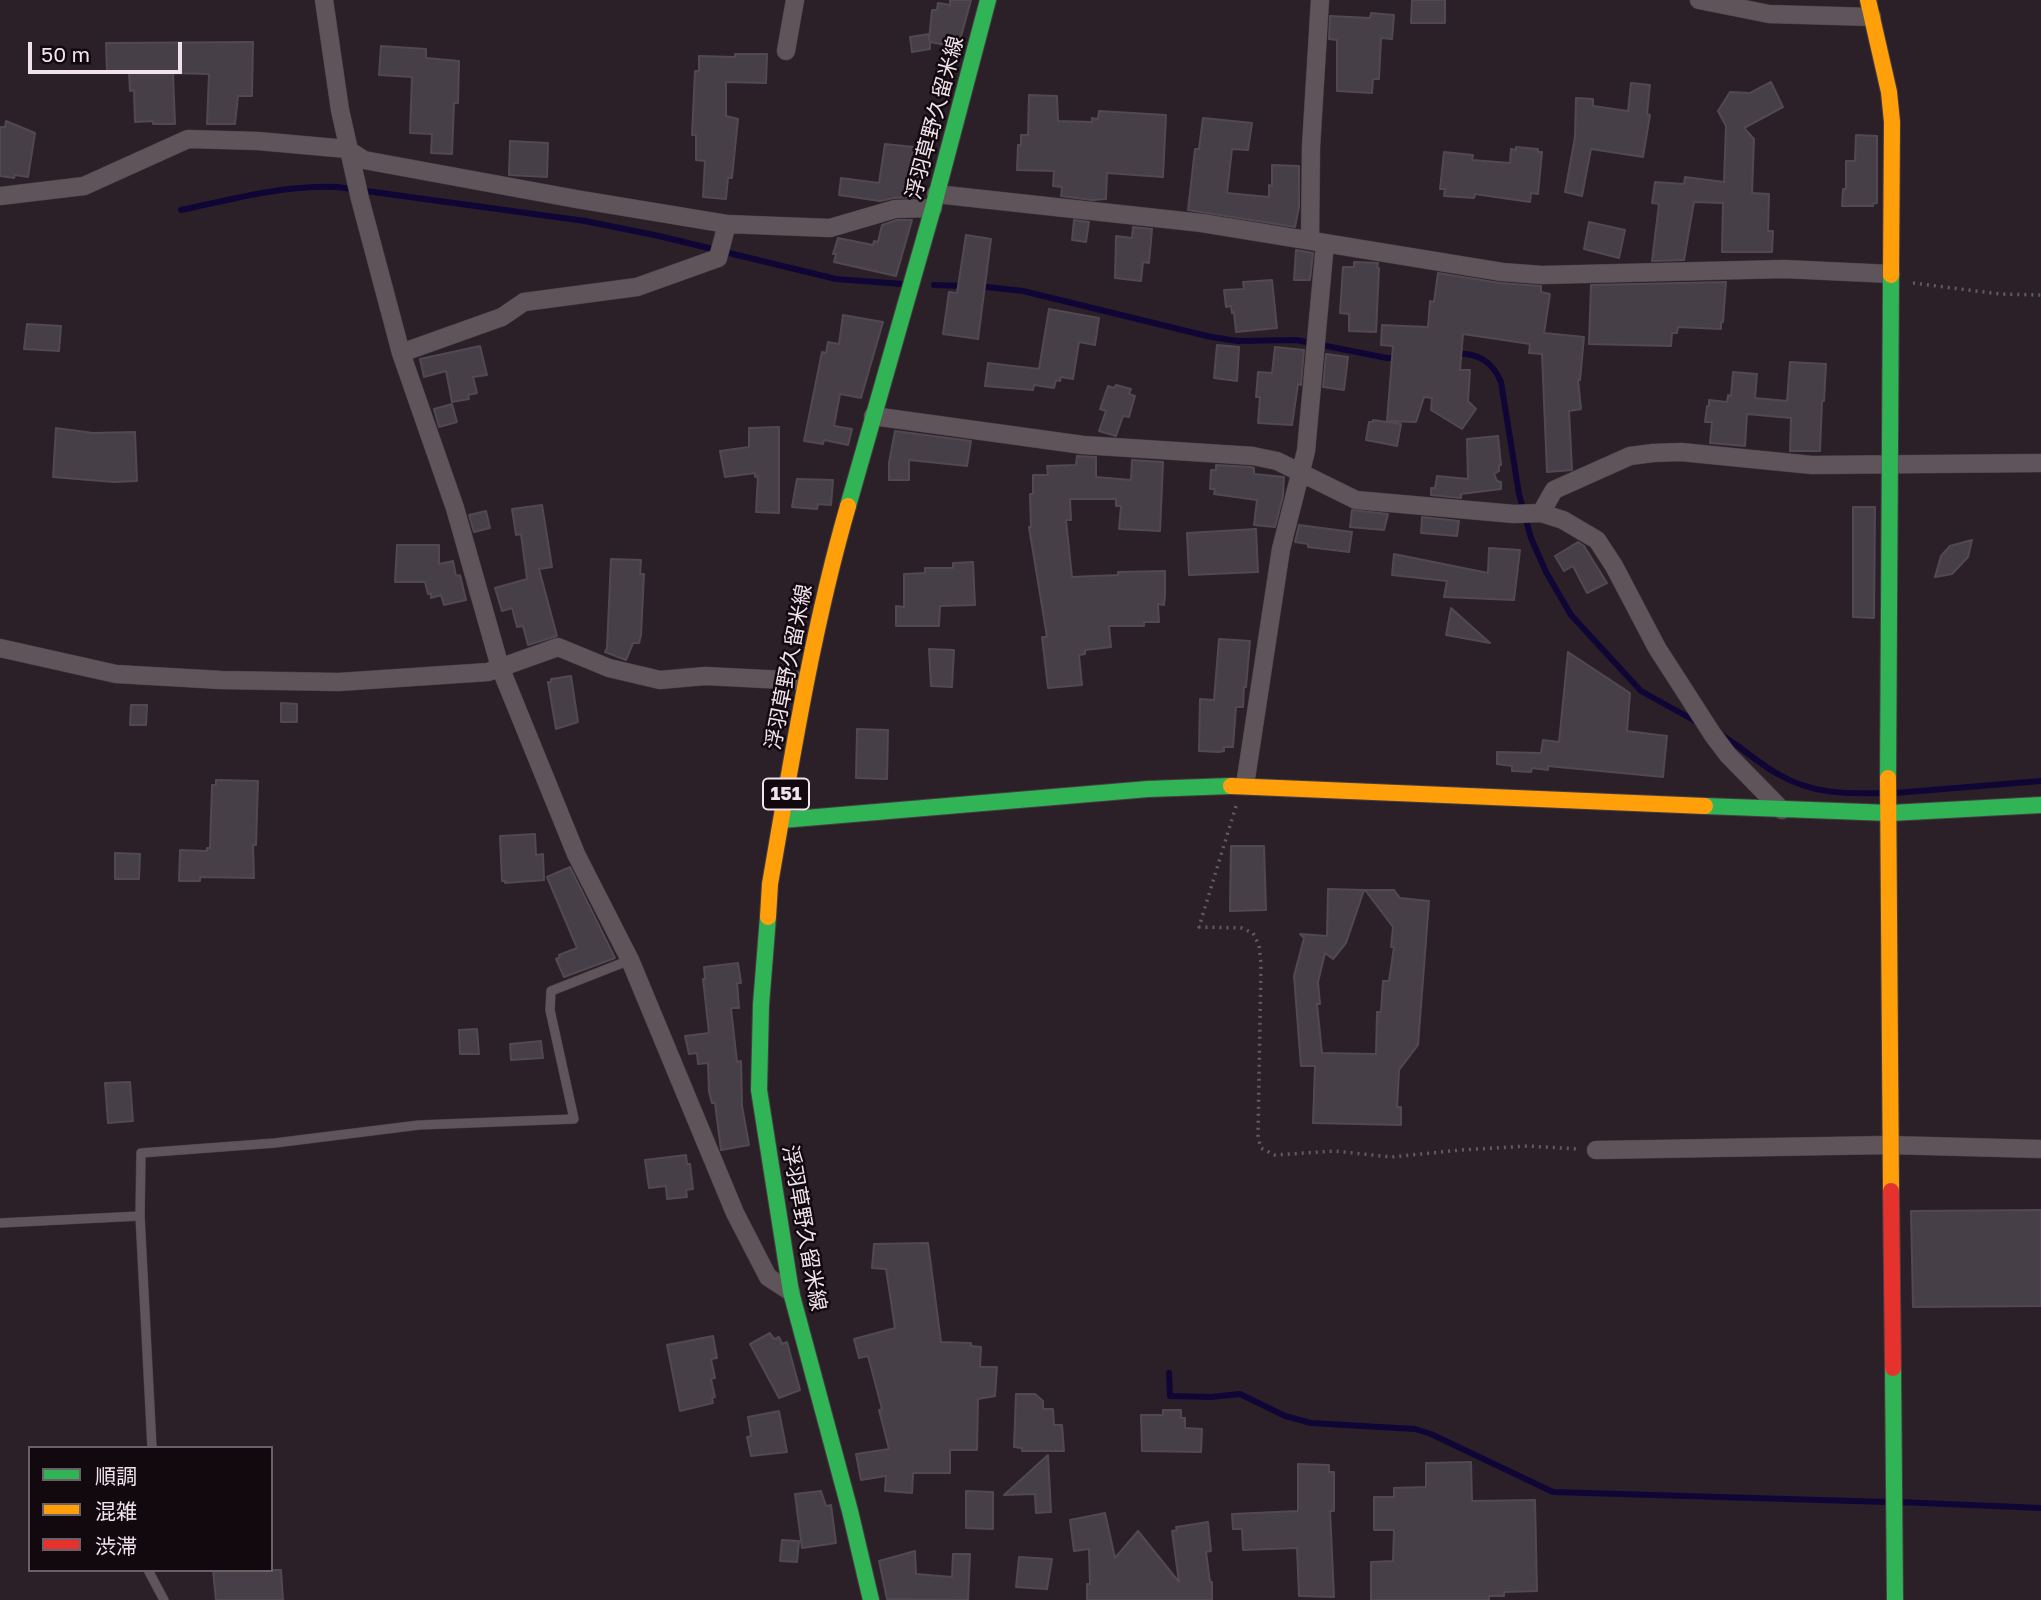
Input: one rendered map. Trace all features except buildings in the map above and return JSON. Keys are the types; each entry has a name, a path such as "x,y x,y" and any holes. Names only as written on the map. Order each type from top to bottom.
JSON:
{"street":[{"path":"324,0 347,149 358,191 401,353 455,508 500,667 576,853 630,960 735,1213 768,1277 790,1292"},
{"path":"786,51 795,0"},
{"name":"浮羽草野久留米線","path":"871,1600 790,1292 759,1090 761,1005 770,884 805,681 826,582 988,0"},
{"path":"1245,785 1282,549 1306,451 1315,343 1318,242 1311,147 1320,0"},
{"path":"1699,0 1769,14 1870,9 1889,92 1892,122 1889,1144 1895,1600"},
{"path":"0,196 84,187 188,139 258,141 347,149 364,160 727,225 830,228 934,201 1202,223 1502,272 1542,275 1784,269 1891,276"},
{"path":"401,353 502,317 524,302 637,287 720,252 727,225"},
{"path":"873,416 1083,445 1252,456 1277,461 1356,500 1529,513 1563,520 1597,540 1614,566 1657,648 1713,735 1728,755 1782,810"},
{"path":"1529,513 1554,490 1630,456 1653,453 1681,453 1812,465 2041,463"},
{"path":"0,648 116,674 221,680 339,682 488,672 558,647 609,668 660,680 705,676 805,681"},
{"path":"782,820 1148,789 1245,785 1890,813 2041,805"},
{"path":"1596,1150 1889,1144 2041,1149"}],"lane":[{"path":"152,1446 140,1216 141,1153 275,1143 419,1125 574,1119 550,1010 551,990 630,960"},
{"path":"0,1223 140,1216"},
{"path":"149,1572 164,1600"}],"path":[{"path":"1891,276 1958,290 2041,295"},
{"path":"1245,785 1237,802 1199,927 1242,928 1253,933 1259,945 1258,1137 1261,1147 1275,1155 1335,1151 1391,1157 1528,1146 1596,1150"}],"waterway":[{"path":"181,210 278,190 337,187 585,221 836,279 902,284"},
{"path":"934,285 963,286"},
{"path":"978,286 1023,291 1211,337 1238,341 1296,340 1387,358 1400,358"},
{"path":"1456,354 1471,355 1484,360 1494,369 1501,382 1519,494 1531,538 1546,572 1571,615 1641,691 1697,722"},
{"path":"1719,734 1770,770 1803,786 1842,793 1884,793"},
{"path":"1895,793 2041,781"},
{"path":"1169,1373 1170,1396 1211,1397 1240,1394 1285,1416 1311,1423 1415,1429 1553,1492 1887,1502"},
{"path":"1898,1502 2041,1508"}],"traffic: fast":[{"path":"848,506 933,208 988,0"},
{"path":"1888,778 1891,275"},
{"path":"782,820 1148,789 1231,786"},
{"path":"1705,806 1890,813 2041,805"},
{"path":"768,917 761,1005 759,1090 791,1292 871,1600"},
{"path":"1893,1368 1895,1600"}],"traffic: slow":[{"path":"1868,0 1889,92 1892,122 1891,275"},
{"path":"768,917 770,884 804,694 848,506"},
{"path":"1888,778 1891,1191"},
{"path":"1231,786 1705,806"}],"traffic: jam":[{"path":"1891,1191 1893,1368"}]}
